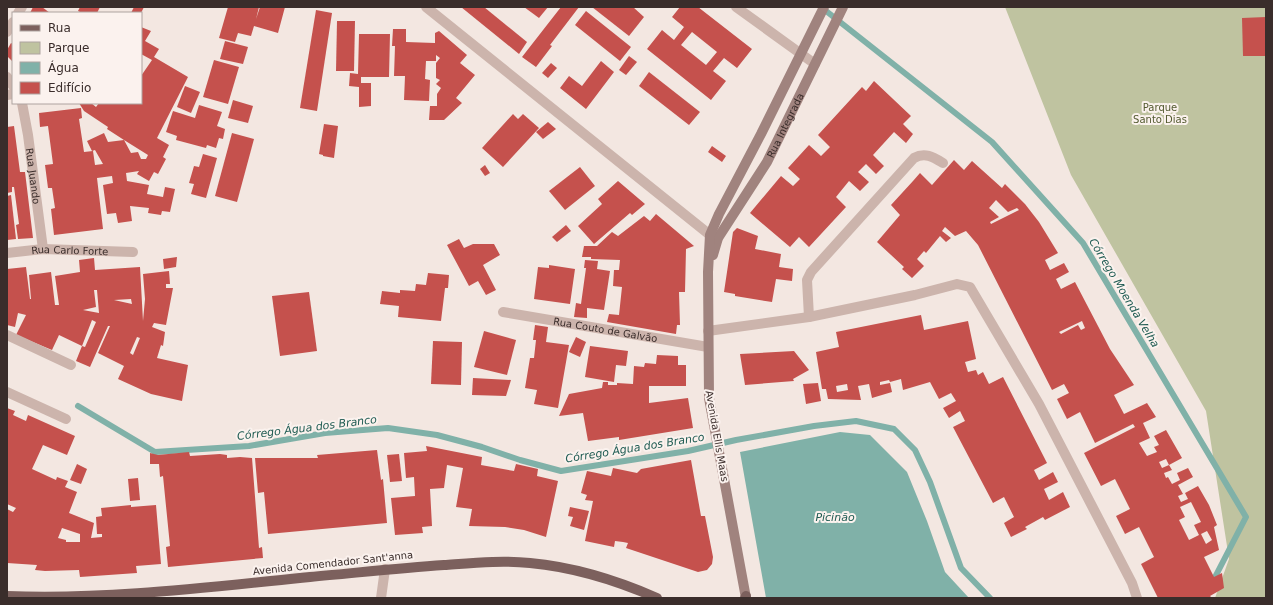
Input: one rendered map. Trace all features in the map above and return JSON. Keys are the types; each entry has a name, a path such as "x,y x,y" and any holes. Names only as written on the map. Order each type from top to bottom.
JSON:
{"main road":[{"name":"Rua Integrada","path":"714,237 719,214 761,134 824,7"},
{"name":"Rua Integrada","path":"714,237 767,162 843,7"},
{"name":"Avenida Ellis Maas","path":"714,237 708,272 709,398 746,597"},
{"name":"Avenida Comendador Sant'anna","path":"7,596 82,596 196,588 385,570 478,563 529,563 594,574 634,588 656,598"}],"street":[{"path":"426,7 714,237"},
{"path":"736,7 815,64"},
{"name":"Rua Juando","path":"22,104 28,135 43,249"},
{"path":"809,317 808,275 914,158 918,156 931,156 943,163"},
{"name":"Rua Carlo Forte","path":"7,253 43,249 133,252"},
{"path":"708,331 809,317 915,295 957,284 970,286 1039,404 1132,583 1137,598"},
{"name":"Rua Couto de Galvão","path":"503,312 708,347"},
{"path":"7,334 71,365"},
{"path":"7,392 66,419"},
{"path":"381,598 385,570"}],"green space":[{"name":"Parque Santo Dias","path":"1005,7 1266,7 1266,598 1215,598 1229,559 1206,411 1071,175"}],"water":[{"name":"Picinão","path":"840,432 870,435 907,472 927,521 945,572 969,598 766,598 740,452"}],"building":[{"path":"33,7 42,7 49,12 30,12"},
{"path":"80,7 100,7 98,12 78,11"},
{"path":"134,7 144,7 142,12 132,12"},
{"path":"228,7 259,7 256,19 260,7 285,7 278,33 254,26 251,36 238,33 235,42 219,38"},
{"path":"461,7 484,7 527,42 519,54"},
{"path":"524,7 548,7 539,18"},
{"path":"561,7 579,7 550,45 552,46 536,67 522,57"},
{"path":"592,7 633,7 644,17 629,36"},
{"path":"680,7 698,7 752,49 737,68 724,58 713,71 726,81 711,100 647,49 662,30 674,40 684,27 672,17","holes":["692,32 717,52 706,65 681,45"]},
{"path":"316,10 332,13 317,111 300,108"},
{"path":"586,11 631,47 620,61 575,25"},
{"path":"1266,17 1266,56 1243,56 1242,18"},
{"path":"337,21 355,21 354,71 336,71"},
{"path":"142,27 151,31 145,41 159,49 154,57 188,77 157,138 169,145 163,157 166,159 158,174 154,172 149,181 137,174 139,171 126,173 127,181 149,185 147,194 163,197 165,187 175,189 170,212 162,211 161,215 148,213 149,208 130,206 132,221 118,223 116,213 107,214 103,185 113,183 112,176 97,178 103,229 54,235 51,209 55,208 52,188 48,188 45,165 53,164 48,126 40,127 39,113 81,108 82,118 79,119 84,152 93,151 95,165 103,164 95,150 92,151 87,141 104,133 108,142 124,140 84,111 80,104 92,104 96,107 98,104 142,104 142,75 152,60 142,55","holes":["124,140 148,155 146,159 141,159 138,152 131,153"]},
{"path":"393,29 406,29 406,42 435,43 435,33 439,31 467,55 460,63 475,75 456,98 462,103 444,120 429,120 430,106 437,106 437,94 441,88 436,84 440,80 436,78 436,63 440,58 436,55 436,61 426,61 425,79 430,80 429,101 404,100 405,76 394,76 395,46 392,46"},
{"path":"359,34 390,34 389,77 361,77 361,83 371,83 371,106 359,107 359,87 349,86 350,73 358,74"},
{"path":"225,41 248,47 243,64 220,59"},
{"path":"12,44 12,61 7,56 7,50"},
{"path":"629,56 637,62 626,75 619,70"},
{"path":"214,60 239,67 228,104 203,97"},
{"path":"601,61 614,72 586,109 560,88 569,76 582,86"},
{"path":"551,63 557,68 548,78 542,73"},
{"path":"649,72 700,112 689,125 639,86"},
{"path":"874,81 911,116 903,124 913,134 906,143 894,132 873,155 884,166 876,174 866,164 858,172 869,182 860,191 849,181 836,197 846,207 809,247 799,237 790,247 750,213 781,176 793,186 800,179 788,168 809,145 821,156 830,147 818,135 862,87 866,91"},
{"path":"185,86 200,92 191,113 177,107"},
{"path":"233,100 253,106 248,123 228,118"},
{"path":"199,105 222,112 217,126 225,129 223,139 219,138 216,148 207,145 206,148 176,140 177,136 166,132 173,111 195,118"},
{"path":"513,114 518,119 523,114 539,128 503,167 482,148"},
{"path":"548,122 556,129 543,139 536,132"},
{"path":"324,124 338,126 334,158 319,154"},
{"path":"14,126 20,172 25,172 33,238 18,239 16,225 19,224 14,187 12,187 12,192 7,193 7,127"},
{"path":"232,133 254,139 237,202 215,196"},
{"path":"712,146 726,156 722,162 708,152"},
{"path":"203,154 217,158 206,198 191,194 194,184 189,183 194,166 199,167"},
{"path":"954,160 964,170 972,161 1002,188 1005,184 1025,204 1039,222 1058,253 1045,260 1050,270 1064,263 1069,272 1056,279 1061,289 1075,282 1110,349 1134,385 1114,395 1124,414 1147,403 1156,417 1143,423 1150,438 1139,443 1147,456 1157,452 1154,447 1159,445 1154,436 1166,430 1182,458 1169,465 1172,470 1164,473 1166,478 1168,477 1172,484 1180,480 1177,473 1188,468 1193,477 1178,485 1183,494 1178,496 1181,502 1188,499 1185,493 1198,486 1209,505 1217,525 1214,527 1219,550 1204,557 1214,577 1222,573 1224,588 1210,596 1212,598 1158,598 1141,564 1154,557 1139,527 1125,534 1116,516 1130,509 1115,479 1101,486 1084,453 1135,427 1133,424 1095,443 1080,412 1067,419 1057,399 1069,393 1064,384 1052,390 978,245 966,231 955,236 945,227 942,231 951,238 946,242 940,236 926,253 924,251 917,259 924,266 912,278 902,269 904,267 877,242 900,215 891,205 920,173 932,185","holes":["996,200 1008,212 1017,208 1019,210 991,224 990,222 999,217 989,208","1082,321 1085,328 1081,330 1078,325 1061,334 1059,332","1166,459 1169,465 1162,468 1159,462","1191,502 1201,522 1194,525 1199,535 1189,540 1179,520 1185,517 1180,507","1207,531 1212,540 1206,544 1201,534"]},
{"path":"485,165 490,173 485,176 480,169"},
{"path":"580,167 595,186 565,210 549,191"},
{"path":"618,181 645,204 632,215 630,213 594,244 578,226 602,204 598,199"},
{"path":"11,195 16,239 7,240 7,196"},
{"path":"656,214 694,246 686,249 685,292 679,292 680,325 677,325 676,334 607,322 609,314 619,315 622,287 613,286 614,270 619,270 620,260 591,259 591,257 582,257 584,246 597,246 612,232 618,236 644,216 650,221"},
{"path":"566,225 571,231 557,242 552,237"},
{"path":"737,228 758,236 755,249 781,254 779,267 793,269 792,281 776,279 772,302 735,296 735,294 724,292 733,232"},
{"path":"459,239 464,248 473,244 494,244 500,255 483,265 496,290 486,295 478,281 469,286 447,245"},
{"path":"177,257 176,267 164,269 163,259"},
{"path":"94,258 95,270 140,267 143,321 145,299 143,274 169,271 170,284 166,284 166,288 173,288 166,325 154,323 152,327 165,332 163,346 161,345 157,358 188,365 182,401 151,394 118,379 124,366 98,353 110,326 108,326 90,367 76,361 82,346 59,335 52,350 16,335 26,315 18,313 15,327 7,325 7,269 26,267 30,299 29,275 51,272 55,305 59,305 55,276 80,272 79,260","holes":["94,290 97,290 99,313 83,310 96,307","131,299 132,304 114,300","92,320 96,322 85,347 82,346","137,337 140,338 133,355 130,353"]},
{"path":"585,260 598,261 597,269 610,271 604,310 587,308 587,318 574,317 576,303 581,304 586,268 584,268"},
{"path":"549,265 575,269 570,304 534,299 538,267 549,268"},
{"path":"428,273 449,275 448,288 445,288 441,321 398,317 399,306 380,304 382,291 400,293 400,290 415,291 416,284 426,285"},
{"path":"309,292 317,351 280,356 272,296"},
{"path":"921,315 924,330 968,321 976,359 965,362 968,372 976,370 978,375 983,372 989,384 1003,377 1047,463 1034,470 1039,480 1053,472 1058,482 1044,489 1049,500 1063,492 1070,507 1045,520 1043,517 1025,527 1027,529 1011,537 1004,523 1014,517 1004,497 993,503 953,427 965,421 960,411 949,418 943,408 956,401 951,393 939,399 930,382 903,390 901,379 890,382 889,380 880,382 880,385 890,383 892,392 872,398 869,384 858,386 861,400 828,399 826,389 822,389 816,352 839,347 836,332","holes":["847,384 848,390 837,392 836,386"]},
{"path":"535,325 548,327 546,342 569,345 558,408 534,404 537,390 525,388 530,358 534,358 536,340 533,340"},
{"path":"484,331 516,340 507,375 474,367"},
{"path":"576,337 586,342 580,357 569,352"},
{"path":"433,341 462,342 461,385 431,384"},
{"path":"590,346 628,351 626,366 616,365 614,382 585,377"},
{"path":"794,351 809,370 793,379 794,381 745,385 740,354"},
{"path":"657,355 678,356 678,365 686,365 686,386 649,386 649,403 688,398 693,428 619,440 619,437 588,441 583,413 559,416 569,394 602,388 603,382 608,382 608,385 617,385 617,383 633,384 634,366 644,367 645,363 656,364"},
{"path":"473,378 511,380 506,396 472,395"},
{"path":"818,383 821,401 806,404 803,384"},
{"path":"7,408 15,411 13,415 26,421 28,415 75,436 67,455 43,445 32,469 56,480 57,477 68,481 65,487 77,492 69,513 94,523 91,538 102,537 102,534 97,534 96,517 102,516 101,508 131,505 131,507 156,505 161,564 136,566 137,573 80,577 79,570 45,571 35,570 37,565 7,563 7,509 13,512 16,508 7,504","holes":["62,528 80,534 80,542 66,542 66,540 58,538"]},
{"path":"426,446 482,457 481,465 514,471 516,464 538,469 537,476 558,481 546,537 524,530 505,527 469,526 472,509 456,507 463,468 447,465 444,488 430,489 432,526 422,527 423,533 395,535 391,498 415,496 414,477 406,478 404,453 427,451"},
{"path":"377,450 381,480 383,479 387,523 268,534 264,492 258,493 255,458 318,458 317,455"},
{"path":"189,452 190,456 220,454 227,455 227,458 252,458 259,548 262,547 263,558 168,567 166,547 170,546 163,476 160,477 159,464 150,464 150,453 158,455"},
{"path":"399,454 402,481 390,482 387,455"},
{"path":"691,460 701,516 705,516 713,557 712,564 707,570 698,572 626,548 628,543 615,541 614,547 585,541 593,501 585,500 587,495 581,493 587,471 611,476 613,468 637,473 641,469"},
{"path":"77,464 87,469 81,484 70,480"},
{"path":"138,478 140,500 130,501 128,479"},
{"path":"570,507 589,511 584,530 570,526 573,517 568,516"}],"waterway":[{"name":"Córrego Moenda Velha","path":"821,7 992,142 1083,243 1246,517 1212,583"},
{"name":"Córrego Água dos Branco","path":"78,406 155,452 249,446 325,433 388,428 437,435 561,471 688,451 736,440 814,426 856,421 894,429 915,450 930,482 961,568 990,598"}]}
